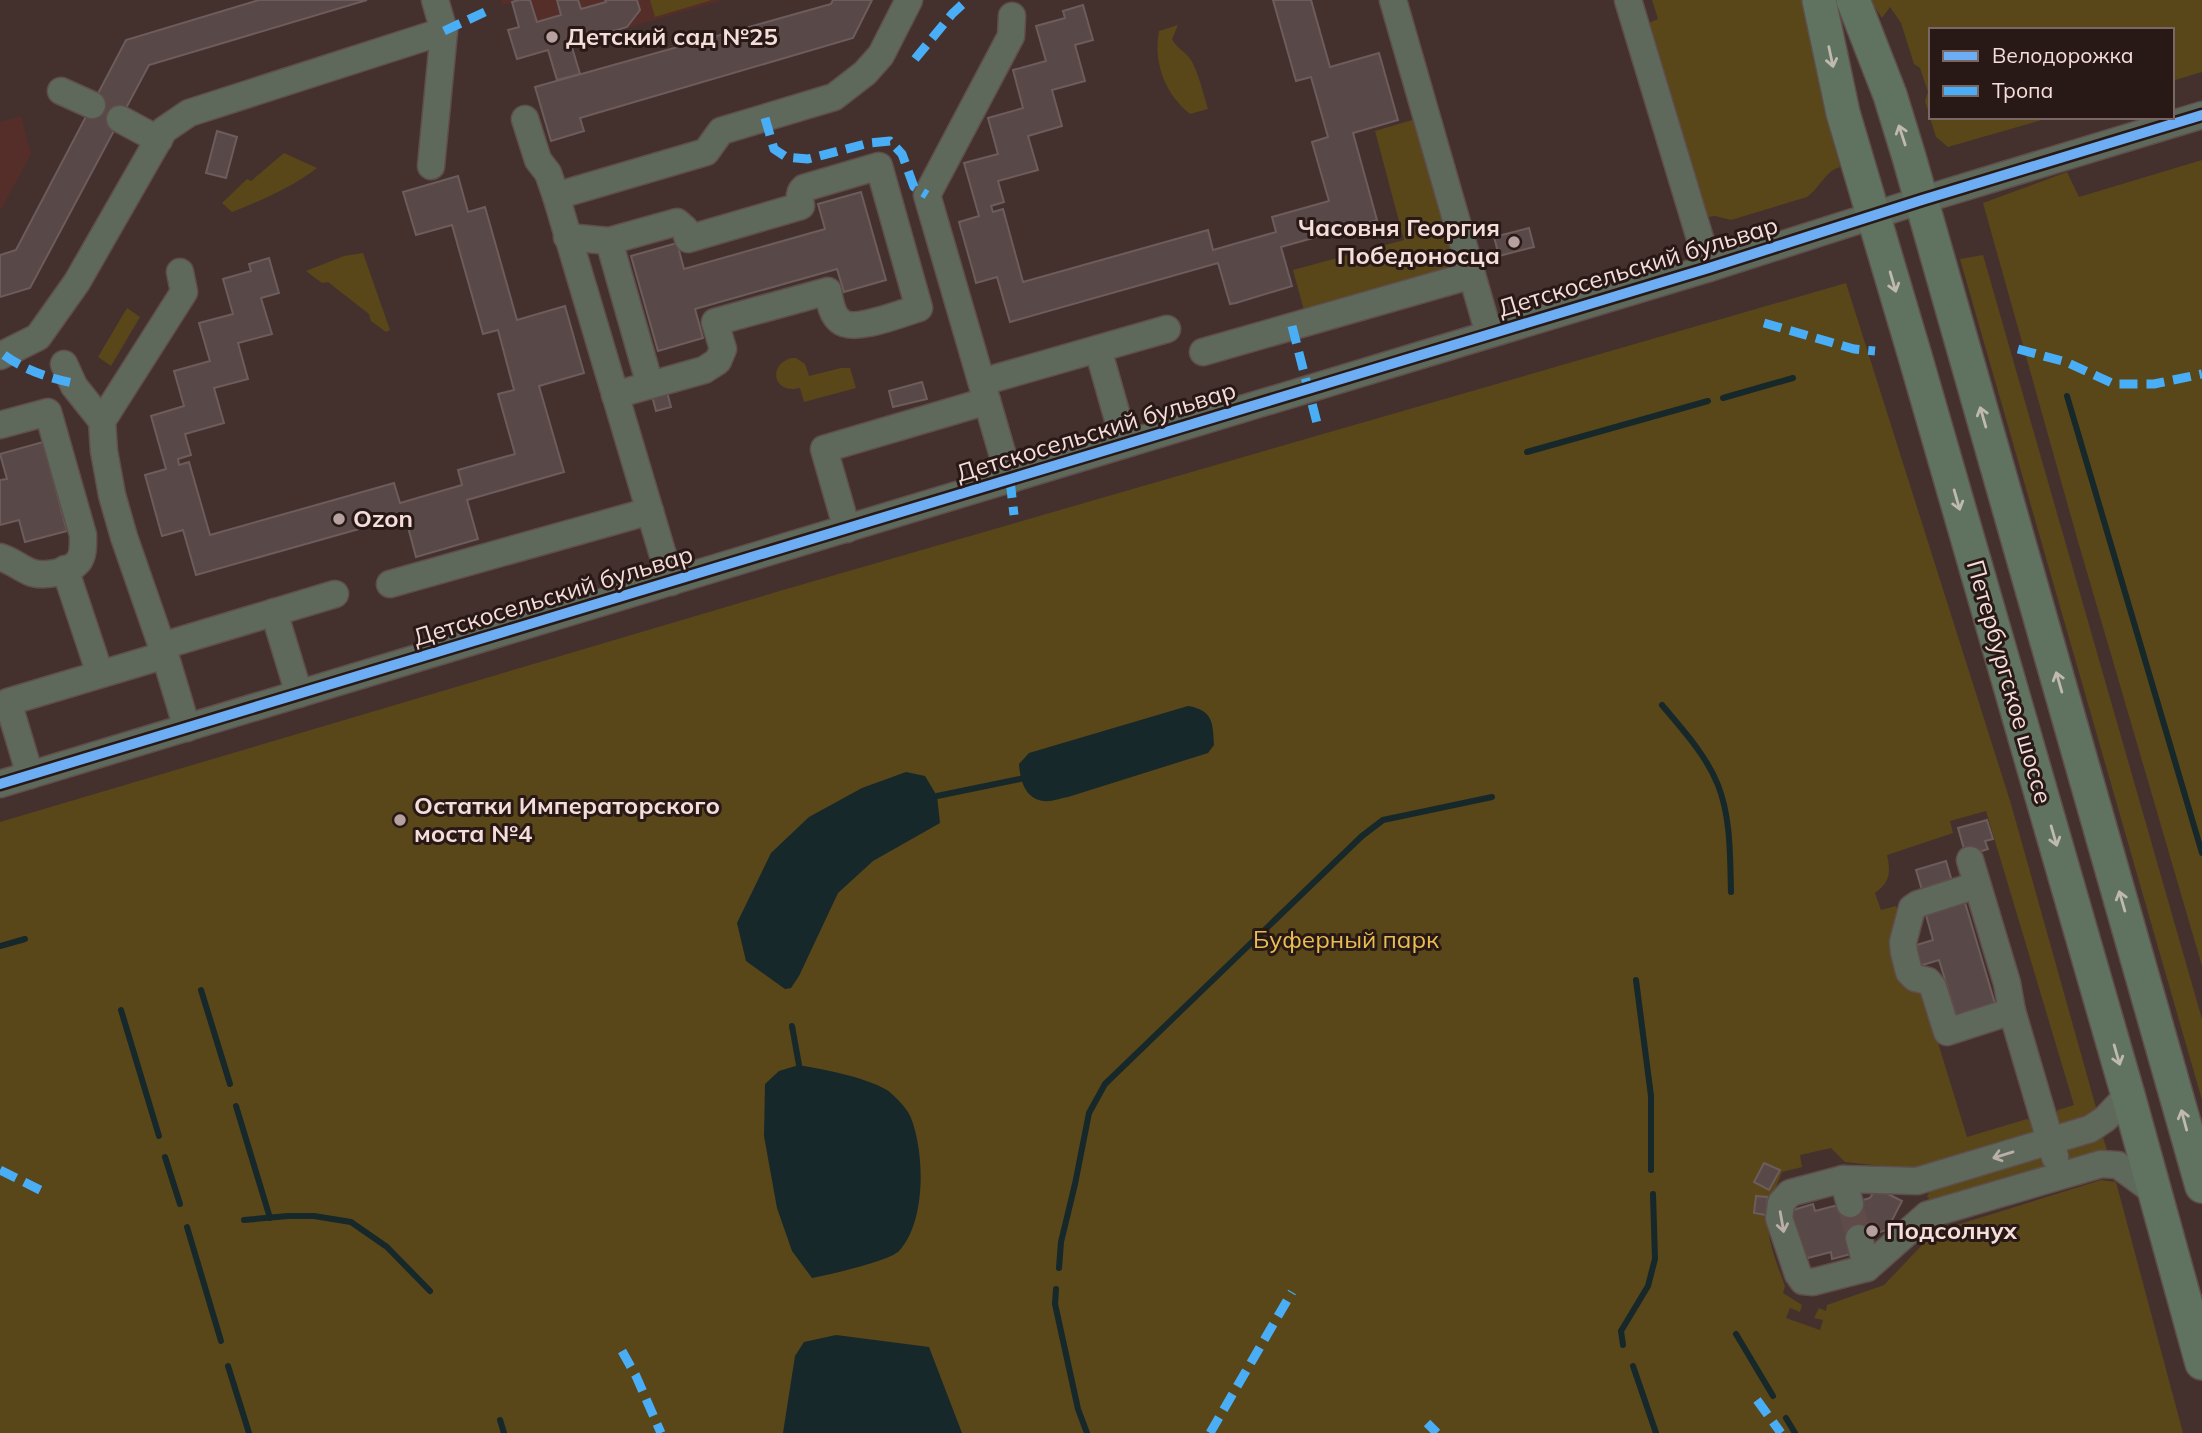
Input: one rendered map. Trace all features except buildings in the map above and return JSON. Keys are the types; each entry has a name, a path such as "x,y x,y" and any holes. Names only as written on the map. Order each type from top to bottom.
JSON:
{"main road":[{"name":"Петербургское шоссе","path":"1819,0 1843,113 2128,1095 2202,1363"},
{"name":"Петербургское шоссе","path":"1853,0 1890,95 1922,200 2202,1186"}],"street":[{"path":"431,166 444,31 435,0"},
{"path":"556,196 705,152 721,131 834,97 865,73 881,55 909,0"},
{"path":"1393,0 1489,334"},
{"path":"1628,0 1709,268"},
{"path":"1010,480 927,195 1011,36 1012,16"},
{"path":"0,356 38,337 64,302 164,130 189,113 444,31"},
{"path":"61,91 92,106"},
{"name":"Детскосельский бульвар","path":"0,784 1709,268 2202,115"},
{"path":"120,119 159,139"},
{"path":"525,119 538,160 548,173 556,196 671,582"},
{"path":"567,237 609,241 677,222 685,229 688,239 802,206 799,197 804,188 879,166 919,308 858,326 842,323 834,314 828,291 715,322 723,349 718,361 704,370 615,395"},
{"path":"609,241 650,385"},
{"path":"180,272 184,292 103,421 104,451 112,495 187,728"},
{"path":"1203,352 1472,275"},
{"path":"847,529 824,449 1098,349 1167,328"},
{"path":"1098,349 1125,444"},
{"path":"64,364 75,386 103,421"},
{"path":"0,425 48,412 83,535 79,561 65,569 42,575 0,557"},
{"path":"390,584 650,511"},
{"path":"65,569 100,674"},
{"path":"30,775 8,702 100,674 274,612 335,594"},
{"path":"274,612 299,694"},
{"path":"1970,860 2007,983 2011,1011 2061,1175"},
{"path":"1977,885 1912,908 1903,942 1903,953 1909,972 1915,978 1928,981 1933,987 1947,1032 2011,1011"},
{"path":"2128,1095 2105,1119 2091,1129 1917,1181 1846,1192 1790,1194 1781,1203 1779,1218 1798,1274 1803,1281 1813,1282 1867,1268 1927,1215 2101,1164 2118,1165 2156,1194"},
{"path":"1859,1238 1867,1268"}],"shaded area":[{"name":"Детский сад №25","path":"501,0 724,0 571,44 580,74 557,80 548,50 517,59 508,30 519,27 512,3 502,5"},
{"path":"21,116 31,154 0,211 0,122"},
{"path":"1188,706 1202,711 1210,719 1214,745 1208,753 1053,800 1044,801 1032,797 1025,788 1019,764 1029,753"},
{"path":"906,772 925,776 937,796 940,823 873,861 838,893 799,976 791,988 785,989 746,961 737,923 771,853 809,817 862,788"},
{"path":"799,1065 855,1077 890,1092 911,1118 919,1150 918,1206 908,1238 899,1251 871,1263 812,1278 792,1251 777,1208 764,1136 765,1084 779,1071"},
{"path":"836,1335 929,1347 962,1433 783,1433 795,1356 804,1342"}],"green space":[{"path":"650,0 712,0 655,17"},
{"path":"1652,0 1803,0 1823,104 1840,167 1830,172 1807,197 1731,220 1708,217 1649,23 1658,19"},
{"path":"1870,0 2202,0 2202,72 2174,80 2174,28 1929,28 1929,114 1925,101 1928,92 1920,68 1914,64 1901,23 1890,7 1882,18"},
{"path":"1178,25 1172,39 1194,65 1208,109 1190,114 1168,87 1158,54 1159,31"},
{"path":"1419,118 1465,270 1305,314 1293,270 1404,240 1375,131"},
{"path":"1930,119 2045,119 1948,147 1936,137"},
{"path":"284,153 317,168 287,188 232,212 222,203 247,179 251,181"},
{"path":"2202,160 2202,966 1983,203 2067,172 2079,197"},
{"path":"363,253 390,330 386,332 371,321 369,314 328,282 322,283 306,271 344,256"},
{"path":"1983,255 2202,1019 2202,1100 1960,259"},
{"name":"Буферный парк","path":"1846,283 2011,804 2097,1111 2096,1114 2063,1126 2057,1124 2055,1116 2058,1110 2074,1105 1986,811 1950,821 1953,833 1887,855 1888,877 1875,893 1881,910 1896,906 1900,920 1889,941 1904,987 1923,994 1967,1137 2027,1119 2032,1121 2036,1132 1914,1174 1882,1166 1845,1162 1831,1148 1800,1155 1802,1167 1782,1172 1769,1218 1770,1242 1785,1286 1783,1293 1802,1305 1800,1312 1790,1308 1786,1318 1820,1330 1823,1320 1814,1318 1819,1308 1826,1311 1827,1305 1884,1285 1925,1242 1944,1229 2101,1180 2116,1182 2183,1433 0,1433 0,822 783,590"},
{"path":"127,308 140,317 111,366 98,357"},
{"path":"791,358 805,364 809,376 850,368 856,388 804,402 800,388 785,387 777,379 778,367"},
{"path":"2102,1134 2108,1153 2069,1162 2064,1160 2062,1151"},
{"path":"2039,1157 2045,1162 2043,1169 1932,1203 1927,1196 1932,1189"}],"waterway":[{"path":"1723,398 1793,378"},
{"path":"2067,396 2202,853"},
{"path":"1527,452 1708,401"},
{"path":"1662,705 1701,753 1718,785 1728,824 1731,892"},
{"path":"937,796 1020,779"},
{"path":"1059,1268 1061,1242 1089,1113 1105,1084 1362,836 1383,820 1492,797"},
{"path":"0,946 25,939"},
{"path":"1636,980 1651,1096 1651,1170"},
{"path":"201,990 230,1084"},
{"path":"121,1010 159,1136"},
{"path":"792,1026 799,1065"},
{"path":"236,1106 270,1218"},
{"path":"165,1157 180,1204"},
{"path":"1623,1345 1621,1331 1648,1286 1655,1259 1653,1194"},
{"path":"244,1220 314,1216 351,1222 387,1247 430,1291"},
{"path":"187,1227 221,1341"},
{"path":"1056,1289 1055,1304 1078,1409 1087,1433"},
{"path":"1736,1334 1773,1396"},
{"path":"228,1366 249,1433"},
{"path":"1633,1366 1656,1433"},
{"path":"1786,1418 1795,1433"},
{"path":"500,1420 504,1433"}],"tunnel":[{"path":"1850,1204 1859,1238"}],"marked path":[{"path":"915,59 967,0"},
{"path":"444,31 487,11"},
{"path":"765,118 774,149 786,157 808,159 869,143 890,141 902,154 914,187 927,195"},
{"path":"1764,323 1854,349 1875,351"},
{"path":"1292,326 1317,423"},
{"path":"2018,349 2066,362 2114,384 2154,384 2202,374"},
{"path":"4,355 37,373 73,383"},
{"path":"1010,480 1014,515"},
{"path":"0,1170 42,1191"},
{"path":"1210,1433 1292,1292"},
{"path":"622,1351 661,1433"},
{"path":"1757,1400 1781,1433"},
{"path":"1427,1423 1437,1433"}],"cycle path":[{"path":"0,784 1709,268 2202,115"}],"place":[{"name":"Детский сад №25","path":"552,37"},
{"name":"Часовня Георгия Победоносца","path":"1514,242"},
{"name":"Ozon","path":"339,519"},
{"name":"Остатки Императорского моста №4","path":"400,820"},
{"name":"Подсолнух","path":"1872,1231"}]}
